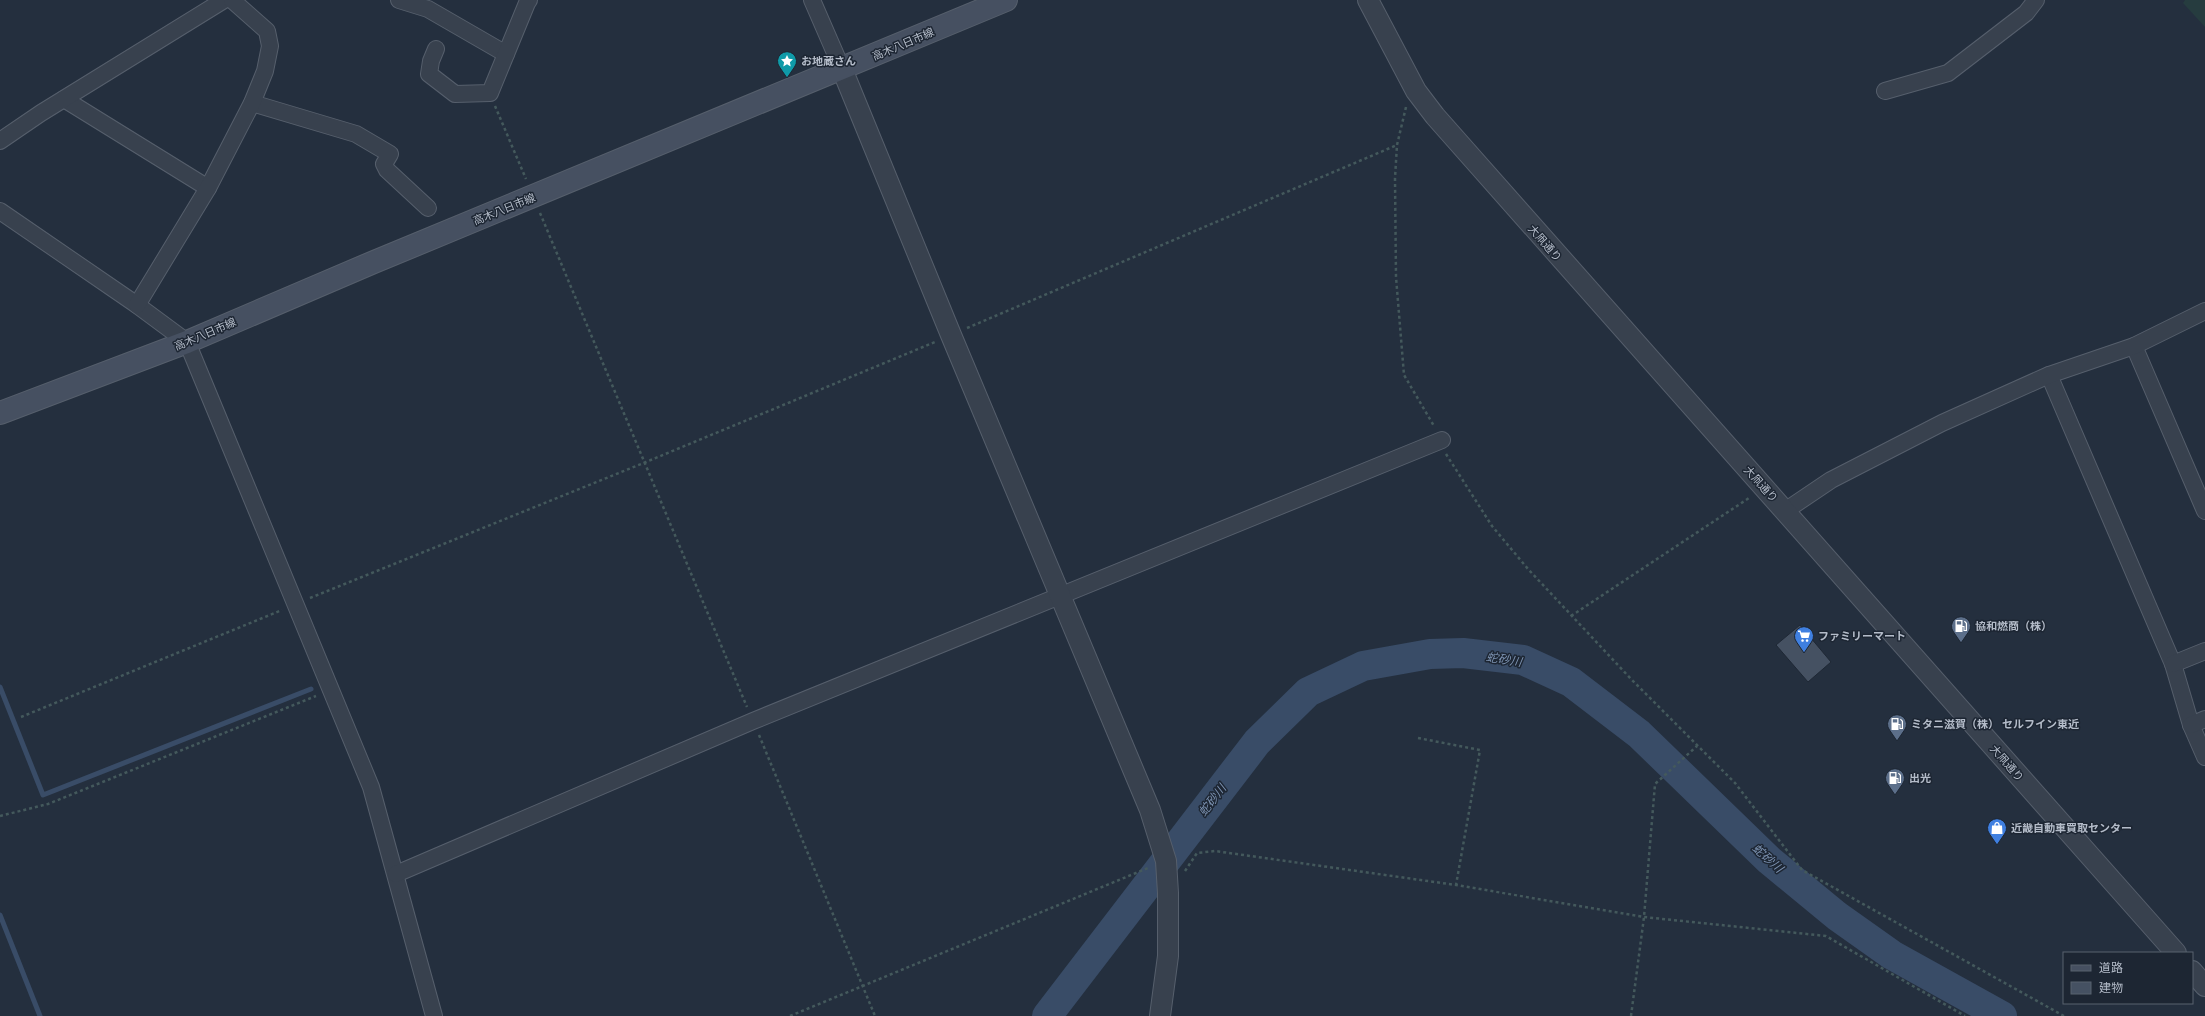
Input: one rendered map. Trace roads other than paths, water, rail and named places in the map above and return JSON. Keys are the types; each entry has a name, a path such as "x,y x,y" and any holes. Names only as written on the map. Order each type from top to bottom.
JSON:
{"main road":[{"name":"高木八日市線","path":"0,413 187,342 1006,0"}],"street":[{"path":"0,141 64,99 224,0"},
{"path":"137,305 208,188 252,103 265,71 270,46 267,31 232,0"},
{"path":"399,0 428,9 506,54"},
{"path":"436,48 431,61 429,74 441,84 455,94 490,93 526,3 529,0"},
{"path":"812,0 1150,810 1166,861 1168,893 1168,956 1160,1016"},
{"name":"大凧通り","path":"1368,0 1416,91 1435,116 1512,205 2175,952"},
{"path":"1884,91 1948,73 2026,13 2036,0"},
{"path":"64,99 208,188"},
{"path":"252,103 356,134 390,154 384,164 387,170 428,208"},
{"path":"0,211 137,305 187,342 371,787 434,1016"},
{"path":"1785,511 1844,473 1942,423 2050,374 2134,346 2205,311"},
{"path":"2134,346 2205,511"},
{"path":"2050,374 2198,722 2205,757"},
{"path":"396,874 753,721 1442,440"},
{"path":"2173,664 2205,651"},
{"path":"2193,972 2205,986"}],"waterway":[{"name":"蛇砂川","path":"1047,1016 1257,742 1308,692 1363,666 1430,654 1463,653 1523,660 1571,682 1639,734 1769,860 1837,916 1892,955 2002,1016"},
{"path":"0,687 43,795 311,689"},
{"path":"0,915 40,1016"}],"place":[{"name":"お地蔵さん","path":"787,78"},
{"name":"協和燃商（株）","path":"1961,643"},
{"name":"ファミリーマート","path":"1804,653"},
{"name":"ミタニ滋賀（株） セルフイン東近","path":"1897,741"},
{"name":"出光","path":"1895,795"},
{"name":"近畿自動車買取センター","path":"1997,845"}]}
